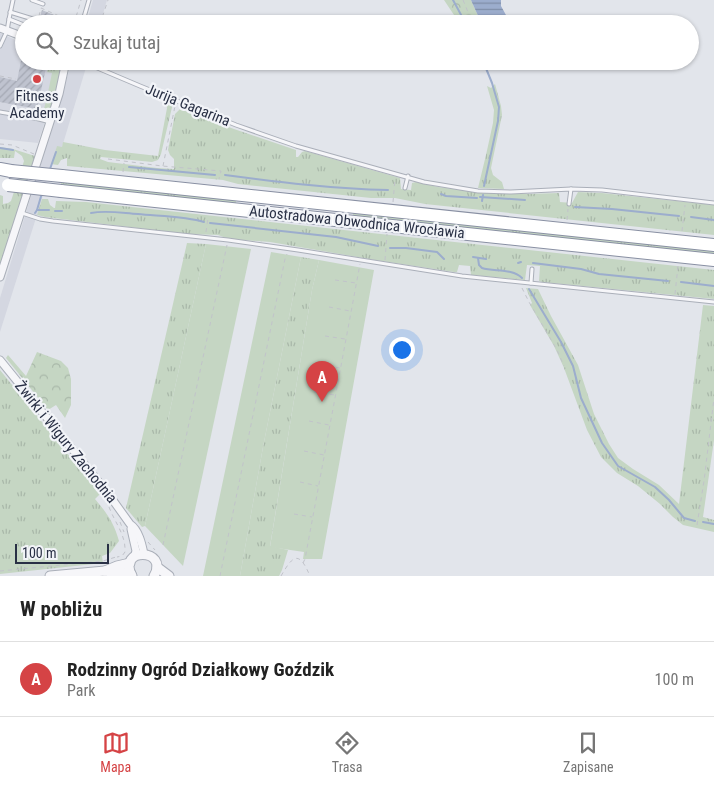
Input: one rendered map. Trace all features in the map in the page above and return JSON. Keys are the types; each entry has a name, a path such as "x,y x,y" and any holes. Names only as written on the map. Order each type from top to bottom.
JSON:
{"highway":[{"name":"Autostradowa Obwodnica Wrocławia","path":"6,170 714,246"},
{"name":"Autostradowa Obwodnica Wrocławia","path":"4,184 714,260"}],"street":[{"path":"0,277 50,122 64,70"},
{"name":"Żwirki i Wigury Zachodnia","path":"0,360 107,492 130,524 134,526 141,540 144,554"},
{"path":"50,576 105,571 117,566 136,551 130,524"},
{"path":"129,556 148,555 154,560 155,572 169,576"},
{"path":"105,571 132,575 129,556"}],"lane":[{"path":"0,46 13,0"},
{"path":"32,0 44,4"},
{"path":"85,15 89,0"},
{"path":"10,12 20,15"},
{"path":"9,19 15,21"},
{"name":"Jurija Gagarina","path":"103,70 236,125 296,146 433,184 478,191 602,190 714,203"},
{"path":"0,112 50,122"},
{"path":"405,188 408,176"},
{"path":"569,204 571,189"},
{"path":"21,213 53,221 298,250 462,276 714,302"},
{"path":"531,283 532,269"}],"path":[{"path":"77,15 81,0"},
{"path":"103,15 108,0"},
{"path":"464,0 470,15"},
{"path":"39,15 41,8 57,15"},
{"path":"0,76 16,79"},
{"path":"162,166 176,100"},
{"path":"0,144 12,145 39,157"},
{"path":"108,159 221,171 220,180"},
{"path":"123,172 124,162"},
{"path":"393,202 396,173"},
{"path":"682,232 686,200"},
{"path":"567,221 569,204"},
{"path":"206,238 208,218"},
{"path":"384,264 387,233"},
{"path":"163,545 226,246"},
{"path":"220,576 287,255"},
{"path":"675,298 678,265"},
{"path":"304,563 359,267"},
{"path":"335,280 356,283"},
{"path":"522,283 522,288 529,302 546,329 564,366"},
{"path":"329,307 351,311"},
{"path":"325,336 346,339"},
{"path":"320,364 341,368"},
{"path":"314,392 336,396"},
{"path":"697,525 714,398"},
{"path":"309,421 330,425"},
{"path":"304,451 325,455"},
{"path":"300,482 319,486"},
{"path":"0,571 103,561 122,556 125,552 125,544 121,530 105,496 107,492"},
{"path":"115,514 123,529 128,547"},
{"path":"294,514 313,518"},
{"path":"120,559 129,556"},
{"path":"281,576 288,563 296,558 304,563 310,576"}],"shaded area":[{"path":"93,0 107,0 103,15 89,15"},
{"path":"0,33 15,40 15,70 59,70 60,75 38,143 0,139"},
{"path":"69,70 85,70 62,147 57,147 51,164 42,199 0,332 0,298"}],"green space":[{"path":"444,0 471,0 478,15 454,15"},
{"path":"47,70 61,70 50,111 47,116 43,117 45,98 47,97 52,73 47,72"},
{"path":"495,84 502,115 491,168 493,175 502,182 504,189 478,188 493,123 494,110 487,86 491,88"},
{"path":"165,101 173,103 158,160 152,162 101,157 100,159 108,162 174,169 174,159 168,150 175,114 180,109 296,150 296,157 305,151 400,178 401,189 411,190 412,183 416,182 485,193 559,193 560,202 572,203 578,192 714,205 714,235 425,204 395,198 371,198 238,184 223,180 67,166 67,158 61,160 58,165 51,164 57,146 62,147 63,142 105,150 158,156 167,108"},
{"path":"0,147 35,156 0,266 0,195 3,196 3,204 11,201 24,161 22,156 15,151 14,158 0,158"},
{"path":"61,181 236,200 236,204 61,186"},
{"path":"42,199 48,199 50,205 54,208 56,201 86,202 714,270 714,299 542,282 539,281 540,266 527,265 525,280 471,275 470,266 459,265 457,272 454,272 270,242 229,239 218,235 188,234 45,217 37,215"},
{"path":"353,212 714,251 714,256 353,217"},
{"path":"187,243 206,244 145,526 142,527 126,508"},
{"path":"206,244 251,249 183,566 145,526"},
{"path":"271,252 301,257 263,447 240,576 203,576"},
{"path":"301,257 319,260 312,290 270,546 288,550 279,576 240,576 263,447"},
{"path":"319,260 374,270 322,559 303,559 304,552 270,547 312,290"},
{"path":"526,288 538,289 578,365 594,414 618,458 659,485 679,504 703,305 714,306 714,440 703,517 714,520 714,532 683,525 638,486 617,473 601,457 587,430 554,346 530,305 532,303"},
{"path":"37,352 61,361 68,368 71,379 71,405 65,418 56,405 48,410 6,358 8,355 26,376"},
{"path":"0,370 100,494 95,499 110,518 119,541 110,553 102,556 103,563 0,574"}],"water":[{"path":"471,0 501,0 501,6 506,15 478,15"}],"building":[{"path":"42,10 54,15 40,15"},
{"path":"19,70 45,70 37,109 0,102 0,77 17,81"}],"waterway":[{"path":"453,0 461,15"},
{"path":"484,186 498,121 499,107 487,70"},
{"path":"0,148 13,150"},
{"path":"50,169 56,152"},
{"path":"129,167 215,175"},
{"path":"225,175 326,187 388,190"},
{"path":"37,210 42,193"},
{"path":"441,194 477,198"},
{"path":"482,201 483,195"},
{"path":"480,197 525,200"},
{"path":"575,207 679,216"},
{"path":"35,213 37,210 49,210"},
{"path":"55,211 62,211"},
{"path":"91,213 108,212 189,218 204,222"},
{"path":"691,217 714,220"},
{"path":"210,223 336,237 378,246"},
{"path":"390,248 437,252 444,259"},
{"path":"473,257 486,259"},
{"path":"478,258 479,265 482,268 508,271 522,278"},
{"path":"533,263 581,269 599,274 668,281"},
{"path":"681,282 714,286"},
{"path":"529,289 561,342 573,366 581,398 602,443 618,466 655,487 684,518 695,521"},
{"path":"703,522 714,524"}],"place":[{"name":"Fitness Academy","path":"37,79"},
{"name":"Rodzinny Ogród Działkowy Goździk","path":"322,402"}]}
